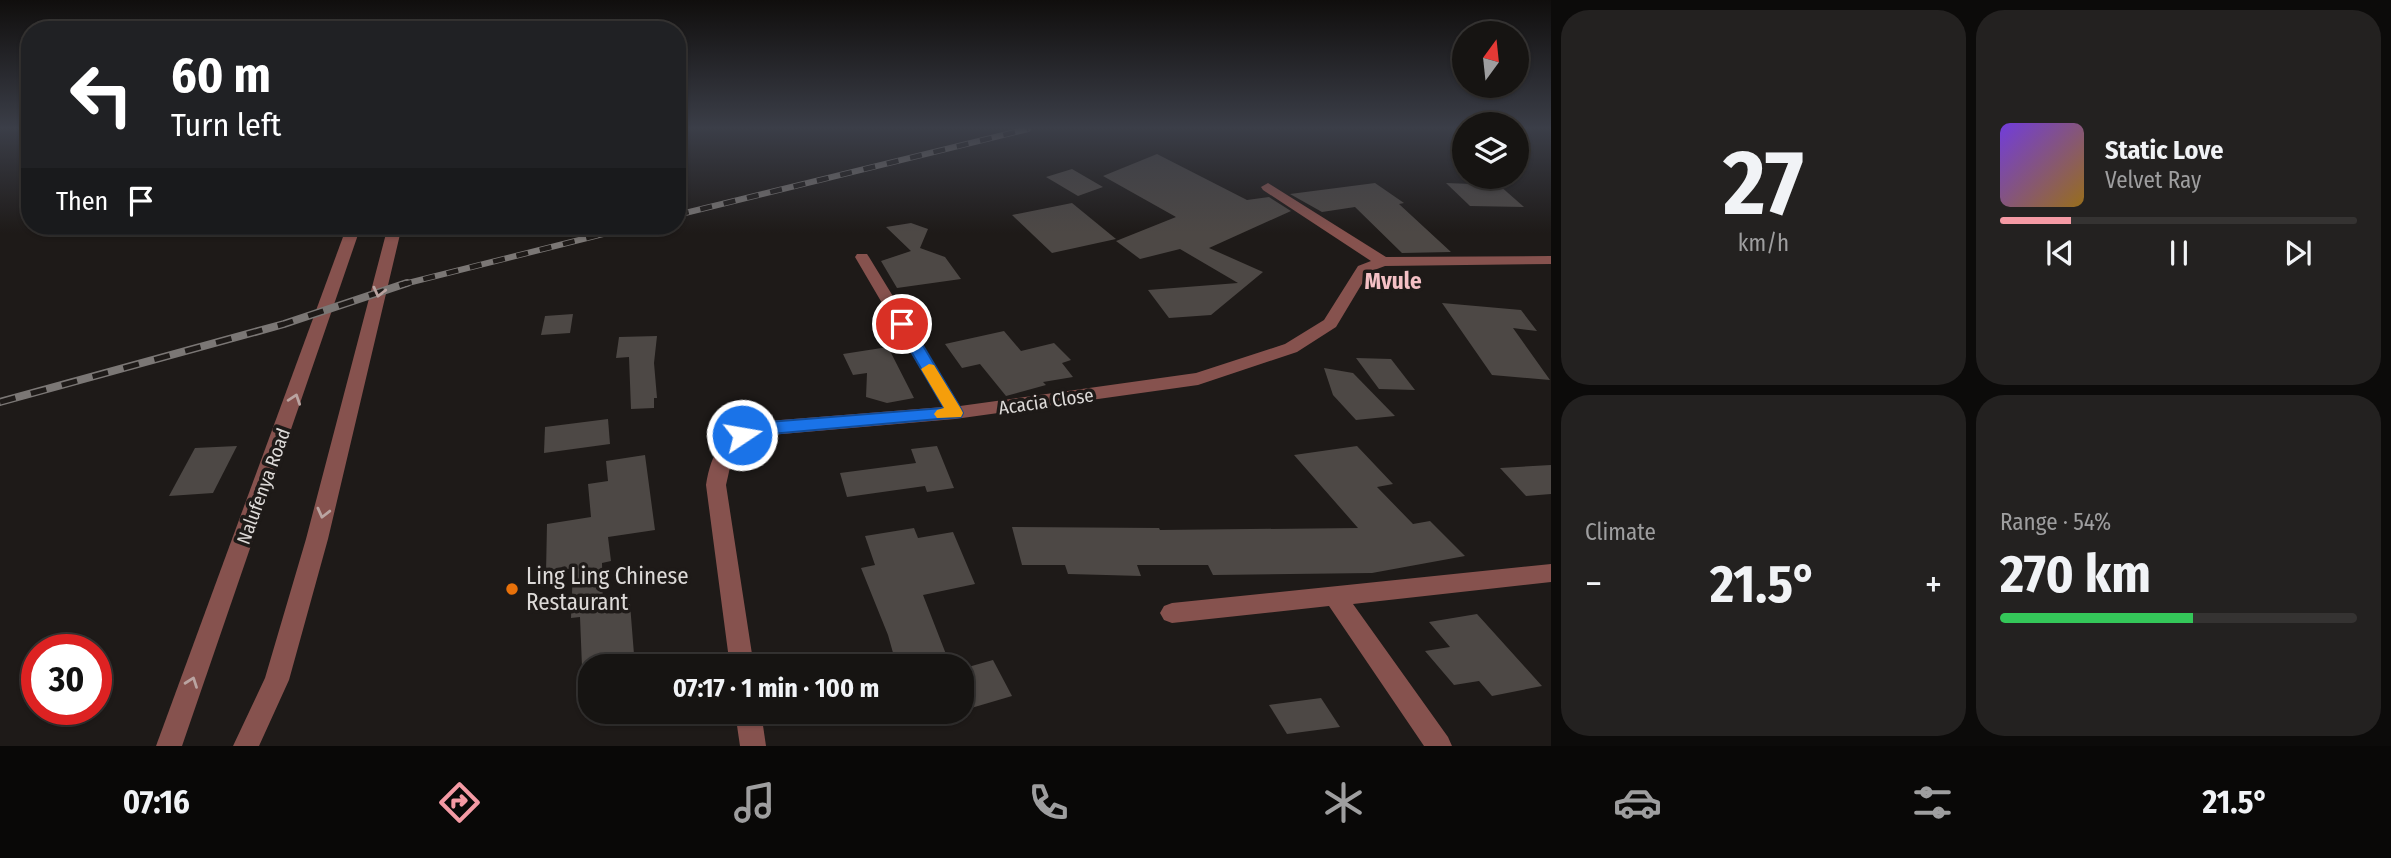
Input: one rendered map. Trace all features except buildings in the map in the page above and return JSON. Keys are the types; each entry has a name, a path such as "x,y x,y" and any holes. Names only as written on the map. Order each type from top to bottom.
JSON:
{"street":[{"path":"1268,187 1383,262 1551,260"},
{"name":"Nalufenya Road","path":"169,746 351,235"},
{"path":"246,746 280,667 317,539 394,235"},
{"path":"862,257 955,413"},
{"name":"Acacia Close","path":"740,654 716,485 719,462 726,448 742,435 756,429 955,413 1199,380 1291,348 1330,323 1363,269 1383,262"},
{"path":"1172,613 1551,573"},
{"path":"1335,596 1438,746"},
{"path":"750,724 753,746"}],"railway":[{"path":"686,213 886,164"},
{"path":"404,284 599,235"},
{"path":"0,402 284,324 404,284"},
{"path":"400,285 404,284"}],"slow traffic":[{"path":"929,369 955,413 943,414"}],"place":[{"name":"Ling Ling Chinese Restaurant","path":"512,589"}],"district":[{"name":"Mvule","path":"1393,281"}],"route":[{"path":"742,435 756,429 955,413 902,324"}]}
